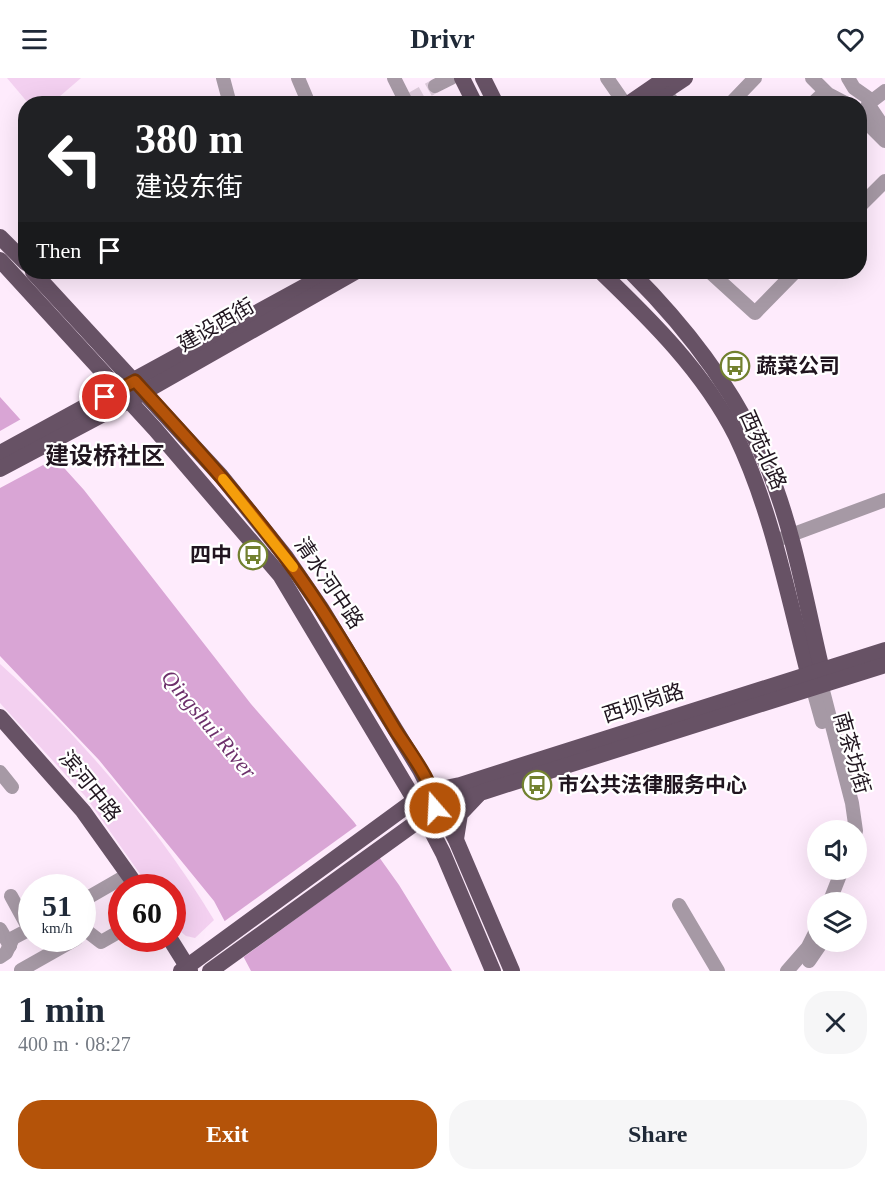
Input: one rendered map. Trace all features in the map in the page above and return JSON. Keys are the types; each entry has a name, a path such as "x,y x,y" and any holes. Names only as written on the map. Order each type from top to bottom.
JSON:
{"main road":[{"path":"462,78 471,96"},
{"path":"483,78 492,96"},
{"path":"649,96 665,90 685,78"},
{"path":"0,237 18,255"},
{"name":"清水河中路","path":"0,260 18,277"},
{"name":"清水河中路","path":"20,279 108,364 140,386 221,476 286,557 321,608 420,770 427,804 441,849 493,971"},
{"name":"清水河中路","path":"39,279 108,364 125,395 280,576 404,780 456,840 512,971"},
{"name":"建设西街","path":"56,431 177,365 319,279"},
{"name":"建设西街","path":"177,365 342,279"},
{"name":"西苑北路","path":"608,279 672,345 717,404 736,436 781,539"},
{"name":"西苑北路","path":"637,279 700,350 741,413 769,469 781,539 816,678"},
{"path":"147,419 124,411 94,410 107,385 108,364 146,368 177,365 168,390 166,409 173,423"},
{"path":"0,453 56,431"},
{"path":"0,469 56,431"},
{"name":"西坝岗路","path":"427,804 483,792 816,678 885,650"},
{"name":"西坝岗路","path":"427,804 460,785 816,678 885,664"},
{"name":"滨河中路","path":"0,717 82,810 123,874"},
{"name":"滨河中路","path":"0,732 64,804 121,874"},
{"path":"420,770 432,781 460,785"},
{"path":"398,812 405,796 404,780"},
{"path":"456,840 460,814 483,792"},
{"path":"183,970 398,812 427,804"},
{"path":"210,971 387,842 427,804"},
{"path":"387,842 406,834 416,834 425,836 441,849"},
{"path":"168,952 183,970"},
{"path":"175,952 183,970"}],"street":[{"path":"222,78 228,96"},
{"path":"394,78 404,96"},
{"path":"435,86 451,78"},
{"path":"607,78 621,96"},
{"path":"738,96 755,78"},
{"path":"812,78 825,92 832,96"},
{"path":"848,78 854,88 865,96"},
{"path":"304,80 307,96"},
{"path":"821,96 825,92"},
{"path":"885,92 868,104 870,111 885,129"},
{"path":"867,97 871,100"},
{"path":"867,128 885,141"},
{"path":"867,199 885,181"},
{"path":"721,279 755,313 788,279"},
{"path":"781,539 885,500"},
{"name":"南茶坊街","path":"816,678 848,820"},
{"name":"南茶坊街","path":"816,678 852,803 854,820"},
{"path":"0,772 12,787"},
{"path":"11,896 18,908"},
{"path":"679,905 718,971"},
{"path":"0,929 10,946"},
{"path":"0,957 18,936"},
{"path":"794,970 807,949"},
{"path":"21,970 50,952"},
{"path":"794,970 812,952"}],"shaded area":[{"path":"7,78 81,78 60,96 22,96"},
{"path":"0,664 88,752 169,851 184,874 140,874 85,796 0,703"},
{"path":"186,877 214,920 195,938 186,936"}],"water":[{"name":"Qingshui River","path":"0,397 84,490 251,704 354,822 399,885 452,971 251,971 214,901 99,760 0,656"}],"pier":[{"path":"23,418 58,457 0,488 0,431"},
{"path":"359,824 382,856 241,959 222,923"}],"tunnel":[{"path":"417,96 435,86"}],"slow traffic":[{"path":"223,479 293,567"}],"place":[{"name":"蔬菜公司","path":"735,366"},
{"name":"四中","path":"253,555"},
{"name":"市公共法律服务中心","path":"537,785"}],"district":[{"name":"建设桥社区","path":"105,456"}],"route":[{"path":"105,397 135,381 221,476 286,557 321,608 420,770 435,801 435,808"}]}
